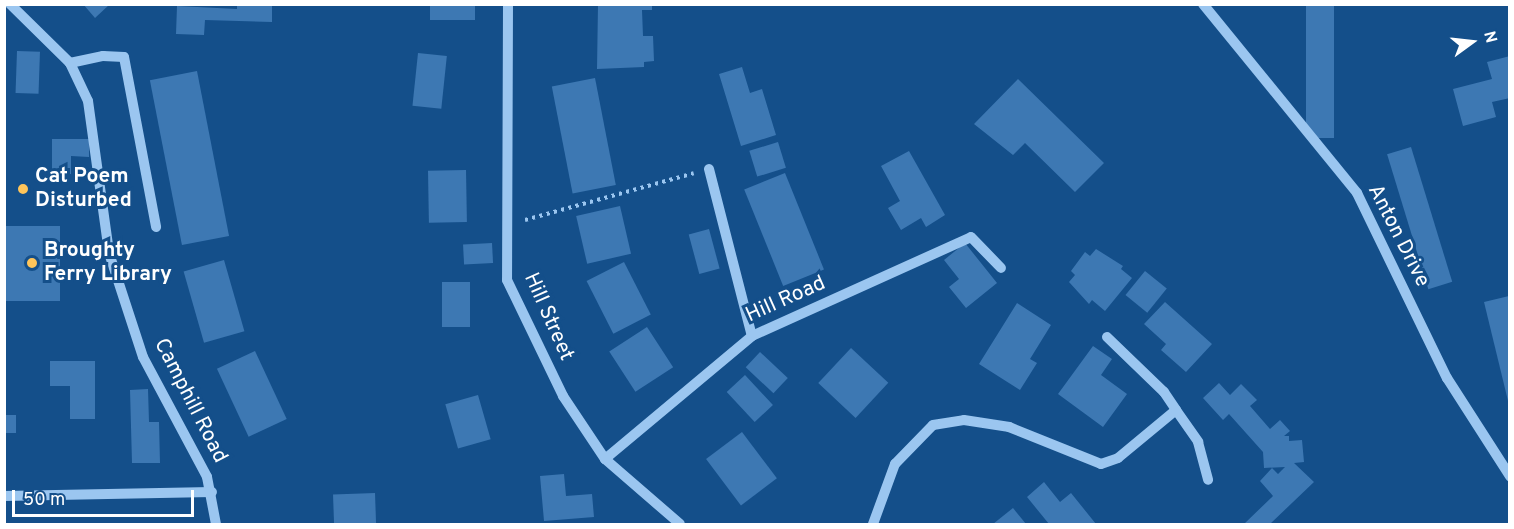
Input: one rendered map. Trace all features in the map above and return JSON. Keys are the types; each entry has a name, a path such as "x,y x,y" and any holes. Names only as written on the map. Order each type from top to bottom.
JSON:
{"street":[{"name":"Hill Street","path":"508,4 507,280 518,307 563,396 605,459 680,525"},
{"name":"Anton Drive","path":"1203,4 1357,193 1447,378 1509,476"},
{"name":"Camphill Road","path":"13,6 70,63 88,101 109,254 136,337 212,492 216,525"},
{"path":"70,63 103,56 124,57 156,227"},
{"path":"709,169 752,336"},
{"name":"Hill Road","path":"605,459 752,336 971,237 1001,268"},
{"path":"1107,337 1164,392 1198,442 1208,480"},
{"path":"873,525 895,464 933,425 964,420 1009,427 1101,464 1118,458 1176,411"},
{"path":"4,496 212,492"}],"path":[{"path":"506,225 709,169"}],"building":[{"path":"83,4 110,4 95,18"},
{"path":"237,4 272,4 272,22 205,20 204,35 176,34 177,6 237,9"},
{"path":"430,4 475,4 475,20 430,20"},
{"path":"598,4 652,4 652,10 642,10 643,36 653,36 654,61 644,62 644,67 597,69"},
{"path":"1306,4 1334,4 1334,138 1306,138"},
{"path":"17,51 40,52 39,94 16,93"},
{"path":"418,53 447,56 441,109 412,106"},
{"path":"1510,56 1510,98 1492,102 1496,117 1463,126 1453,89 1492,79 1487,62"},
{"path":"742,67 750,93 762,89 776,135 741,146 719,74"},
{"path":"197,71 229,236 182,245 150,80"},
{"path":"595,78 616,185 573,193 552,86"},
{"path":"1018,79 1104,163 1075,192 1025,143 1013,155 974,124"},
{"path":"52,139 89,139 89,157 71,156 71,174 52,174"},
{"path":"778,142 786,168 757,177 749,151"},
{"path":"1411,147 1452,282 1428,289 1387,154"},
{"path":"909,151 945,215 926,227 921,218 901,230 888,208 900,201 881,166"},
{"path":"466,170 467,222 429,223 428,171"},
{"path":"785,173 824,269 783,286 744,189"},
{"path":"620,206 631,254 587,264 576,216"},
{"name":"Broughty Ferry Library","path":"4,226 60,226 60,301 4,301"},
{"path":"709,229 720,269 699,274 689,234"},
{"path":"492,243 493,263 464,264 463,245"},
{"path":"965,243 997,283 966,308 949,287 959,279 944,260"},
{"path":"1096,249 1123,266 1121,269 1132,278 1105,311 1092,300 1089,304 1069,282 1075,275 1071,271 1085,252 1090,256"},
{"path":"224,260 244,331 204,343 184,272"},
{"path":"624,262 651,315 613,334 587,281"},
{"path":"1145,271 1167,289 1147,313 1125,295"},
{"path":"442,282 470,282 470,327 442,327"},
{"path":"1509,296 1510,405 1484,302"},
{"path":"1165,302 1212,344 1186,372 1161,350 1166,344 1144,324"},
{"path":"1017,303 1051,325 1030,359 1037,363 1020,390 979,364"},
{"path":"647,327 673,367 635,392 609,352"},
{"path":"1093,346 1112,359 1101,375 1127,394 1103,427 1058,394"},
{"path":"851,348 888,383 856,418 818,383"},
{"path":"255,351 287,419 249,437 217,369"},
{"path":"760,352 788,378 773,393 746,367"},
{"path":"50,361 95,361 95,419 70,419 70,386 50,386"},
{"path":"745,375 773,405 755,422 727,392"},
{"path":"1219,383 1230,395 1241,384 1257,400 1250,406 1270,429 1280,420 1290,431 1284,436 1289,436 1289,441 1302,440 1304,462 1294,463 1314,482 1270,524 1244,524 1273,496 1260,481 1272,468 1278,474 1285,467 1264,468 1263,452 1229,414 1223,420 1203,398"},
{"path":"148,389 149,422 159,422 160,463 132,463 130,390"},
{"path":"478,395 491,439 458,449 445,404"},
{"path":"4,415 16,415 16,433 4,433"},
{"path":"742,432 777,478 741,505 706,459"},
{"path":"564,474 566,496 592,494 594,517 544,521 540,476"},
{"path":"1044,482 1060,502 1071,493 1096,524 1049,524 1027,497"},
{"path":"375,493 376,524 334,524 333,494"},
{"path":"1013,508 1026,524 993,524"}],"place":[{"name":"Cat Poem Disturbed","path":"23,189"},
{"name":"Broughty Ferry Library","path":"32,263"}]}
